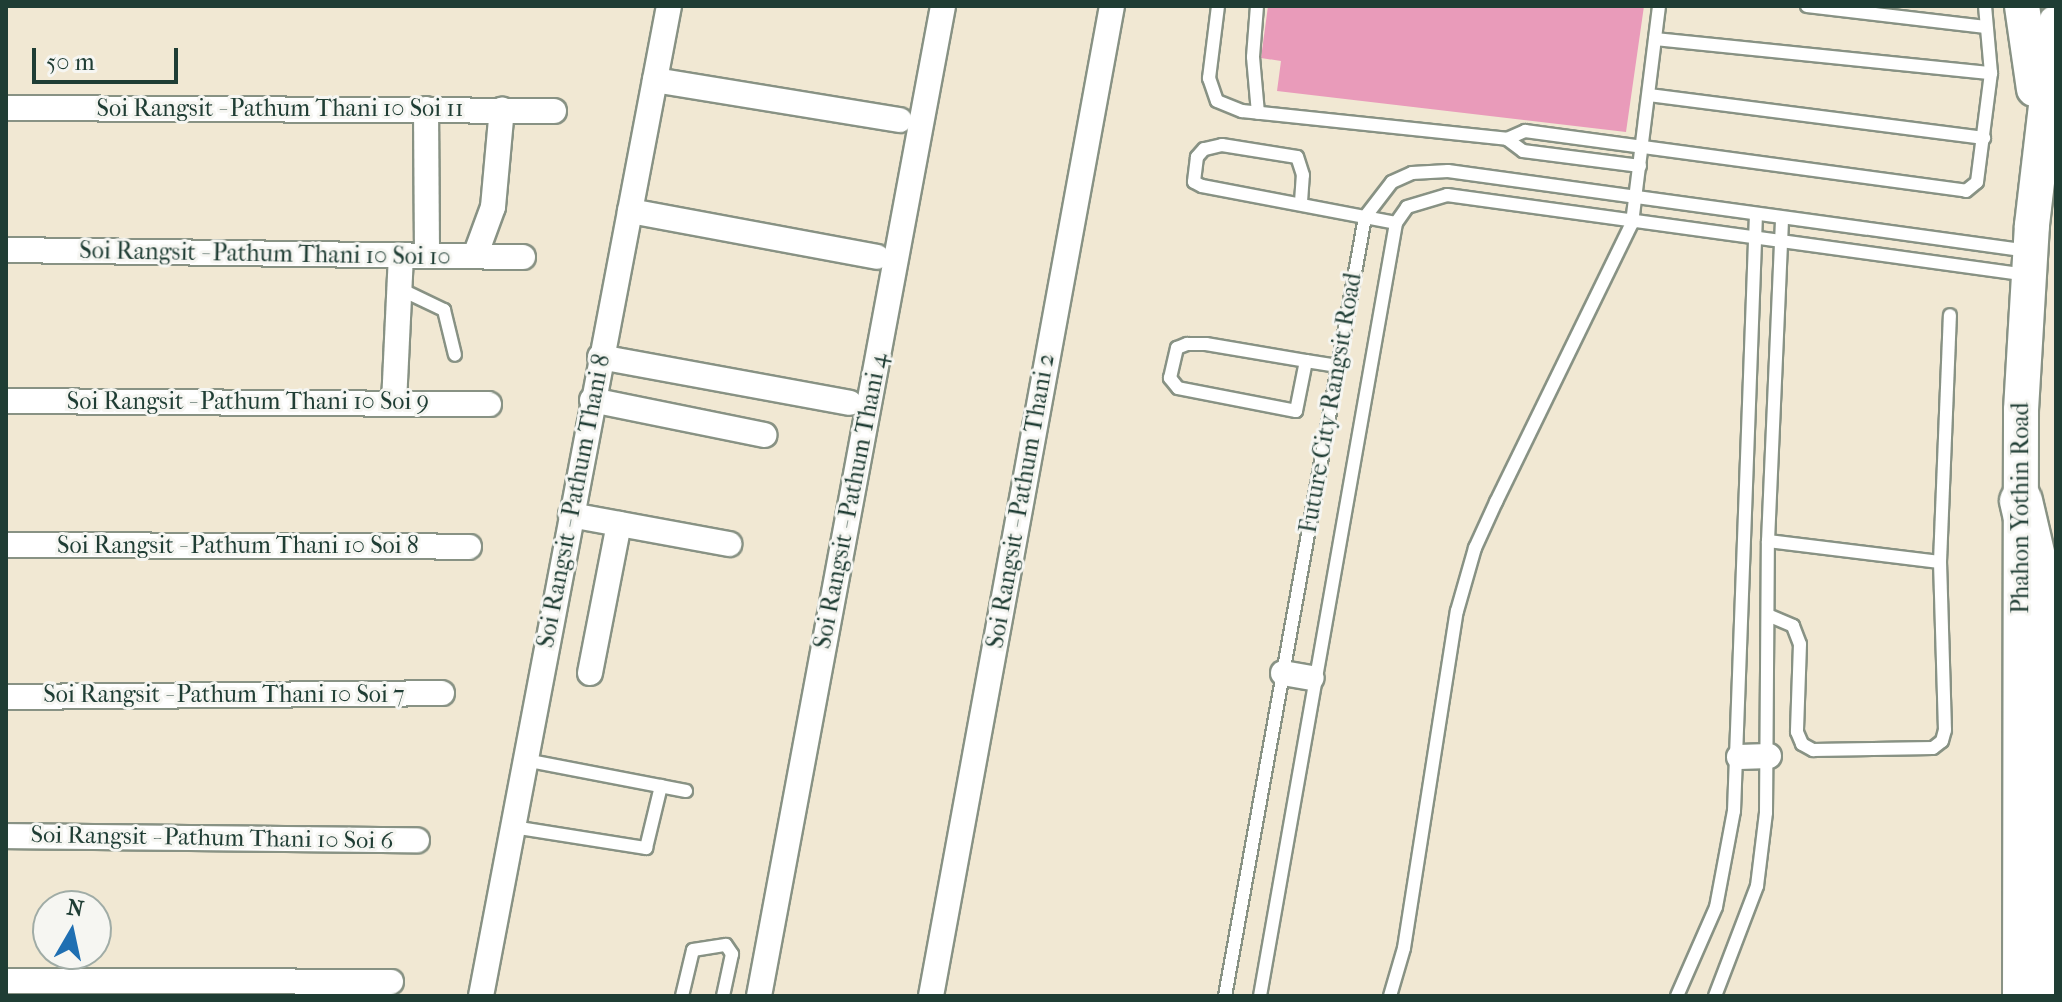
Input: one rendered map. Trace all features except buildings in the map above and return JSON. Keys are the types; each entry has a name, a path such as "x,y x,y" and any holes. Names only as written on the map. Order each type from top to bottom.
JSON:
{"highway":[{"path":"2021,501 2053,634"},
{"path":"2056,586 2053,634 2056,996"}],"main road":[{"path":"2022,6 2040,141"},
{"name":"Phahon Yothin Road","path":"2020,996 2021,501 2028,263 2056,22"}],"street":[{"name":"Soi Rangsit - Pathum Thani 8","path":"481,996 669,6"},
{"name":"Soi Rangsit - Pathum Thani 4","path":"759,996 943,6"},
{"name":"Soi Rangsit - Pathum Thani 2","path":"931,996 1112,6"},
{"path":"655,80 900,120"},
{"name":"Soi Rangsit - Pathum Thani 10 Soi 11","path":"6,108 554,111"},
{"path":"426,109 427,256"},
{"path":"475,256 493,207 502,109"},
{"path":"630,211 877,257"},
{"name":"Soi Rangsit - Pathum Thani 10 Soi 10","path":"6,250 523,257"},
{"path":"394,403 401,256"},
{"path":"600,357 850,403"},
{"path":"592,400 764,435"},
{"name":"Soi Rangsit - Pathum Thani 10 Soi 9","path":"6,401 489,404"},
{"path":"571,515 729,544"},
{"path":"590,673 619,524"},
{"name":"Soi Rangsit - Pathum Thani 10 Soi 8","path":"6,545 469,547"},
{"path":"1283,673 1312,678"},
{"name":"Soi Rangsit - Pathum Thani 10 Soi 7","path":"6,697 442,693"},
{"path":"1739,757 1769,756"},
{"name":"Soi Rangsit - Pathum Thani 10 Soi 6","path":"6,836 417,840"},
{"path":"6,981 391,982"}],"lane":[{"path":"1218,6 1209,60 1217,101 1258,113 1507,139 1525,131 1966,191 1977,182 1991,73 1985,6"},
{"path":"1257,6 1253,57 1258,113"},
{"path":"1390,996 1407,933 1457,611 1475,548 1632,223 1659,6"},
{"path":"1807,6 1986,27"},
{"path":"1655,39 1991,73"},
{"path":"1649,95 1984,138"},
{"path":"1507,139 1523,151 1640,166"},
{"path":"1301,202 1303,175 1297,157 1222,145 1204,149 1197,157 1194,182 1202,186 1301,202 1396,223 1407,207 1447,195 1754,238 2028,263"},
{"name":"Future City Rangsit Road","path":"1225,996 1365,217 1392,182 1412,173 1448,171 1782,218 2028,263"},
{"path":"1677,996 1719,894 1739,757 1756,214"},
{"path":"1715,996 1757,886 1769,756 1768,541 1782,218"},
{"name":"Future City Rangsit Road","path":"1260,996 1312,678 1396,223"},
{"path":"400,289 444,310 455,355"},
{"path":"1770,616 1793,626 1800,644 1797,732 1802,744 1813,750 1933,748 1942,741 1945,730 1940,562 1950,315"},
{"path":"1306,361 1296,411 1178,388 1170,378 1177,348 1187,344 1306,361 1338,366"},
{"path":"1768,541 1940,562"},
{"path":"525,760 686,791"},
{"path":"513,827 646,848 661,786"},
{"path":"682,996 693,950 726,945 732,954 723,996"}]}
